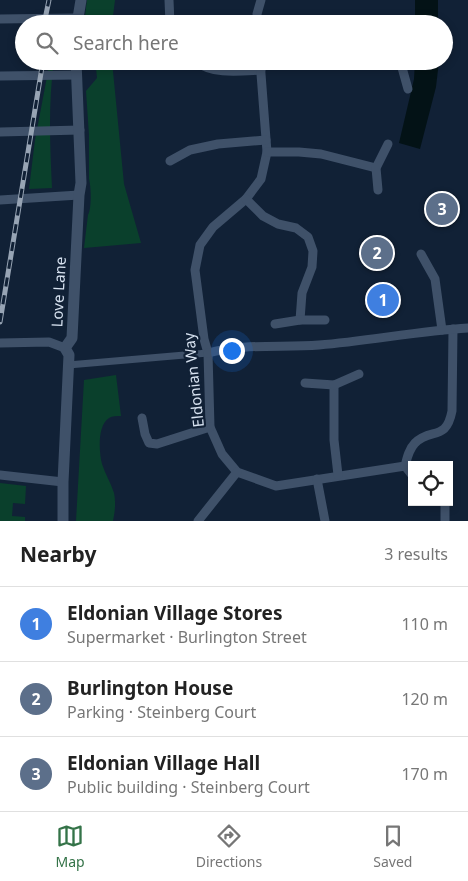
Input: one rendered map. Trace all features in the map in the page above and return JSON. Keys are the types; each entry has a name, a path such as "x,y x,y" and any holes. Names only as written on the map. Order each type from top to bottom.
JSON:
{"street":[{"path":"78,15 81,0"},
{"path":"169,0 170,15"},
{"path":"257,15 261,0"},
{"path":"0,19 15,19"},
{"name":"Love Lane","path":"63,521 69,355 65,348 72,338 81,183 77,70"},
{"name":"Eldonian Way","path":"237,472 222,454 210,427 208,353 204,339 195,270 200,245 213,227 246,199 261,179 268,152 260,70"},
{"path":"403,70 408,89"},
{"path":"0,76 77,75"},
{"path":"0,132 80,130"},
{"path":"170,160 190,150 218,144 266,140"},
{"path":"378,190 376,168 388,144"},
{"path":"268,152 321,154 376,168"},
{"path":"0,200 79,195"},
{"path":"246,199 263,216 278,224 296,228 308,237 313,251 312,267 302,293 300,320"},
{"path":"421,254 436,279 442,330"},
{"path":"275,324 300,320 325,320"},
{"path":"68,365 208,353 217,350 250,347 360,342 468,328"},
{"path":"405,466 412,447 416,442 440,432 450,423 452,411 453,329"},
{"path":"0,343 49,342 65,348"},
{"path":"305,382 334,386 359,374"},
{"path":"334,386 334,440 338,475"},
{"path":"142,418 144,434 150,443 157,444 210,427"},
{"path":"405,466 408,470"},
{"path":"198,521 237,472 276,486 405,466"},
{"path":"0,475 63,482"},
{"path":"317,479 325,521"},
{"path":"445,506 445,521"}],"green space":[{"path":"87,0 115,0 113,15 85,15"},
{"path":"48,70 53,70 50,109 52,188 29,189 35,140"},
{"path":"96,70 113,70 124,184 141,243 84,248 91,197 86,91 97,78"},
{"path":"116,375 121,416 110,417 105,422 102,427 100,446 102,464 114,493 113,521 76,521 84,380"},
{"path":"0,483 26,486 25,504 13,503 12,516 25,517 25,521 0,521"}],"shaded area":[{"path":"415,0 438,0 438,15 415,15"},
{"path":"414,70 438,70 436,87 420,149 399,143"}],"railway":[{"path":"46,15 49,0"},
{"path":"0,322 42,70"}],"place":[{"name":"Eldonian Village Hall","path":"442,209"},
{"name":"Burlington House","path":"377,253"},
{"name":"Eldonian Village Stores","path":"383,300"}]}
